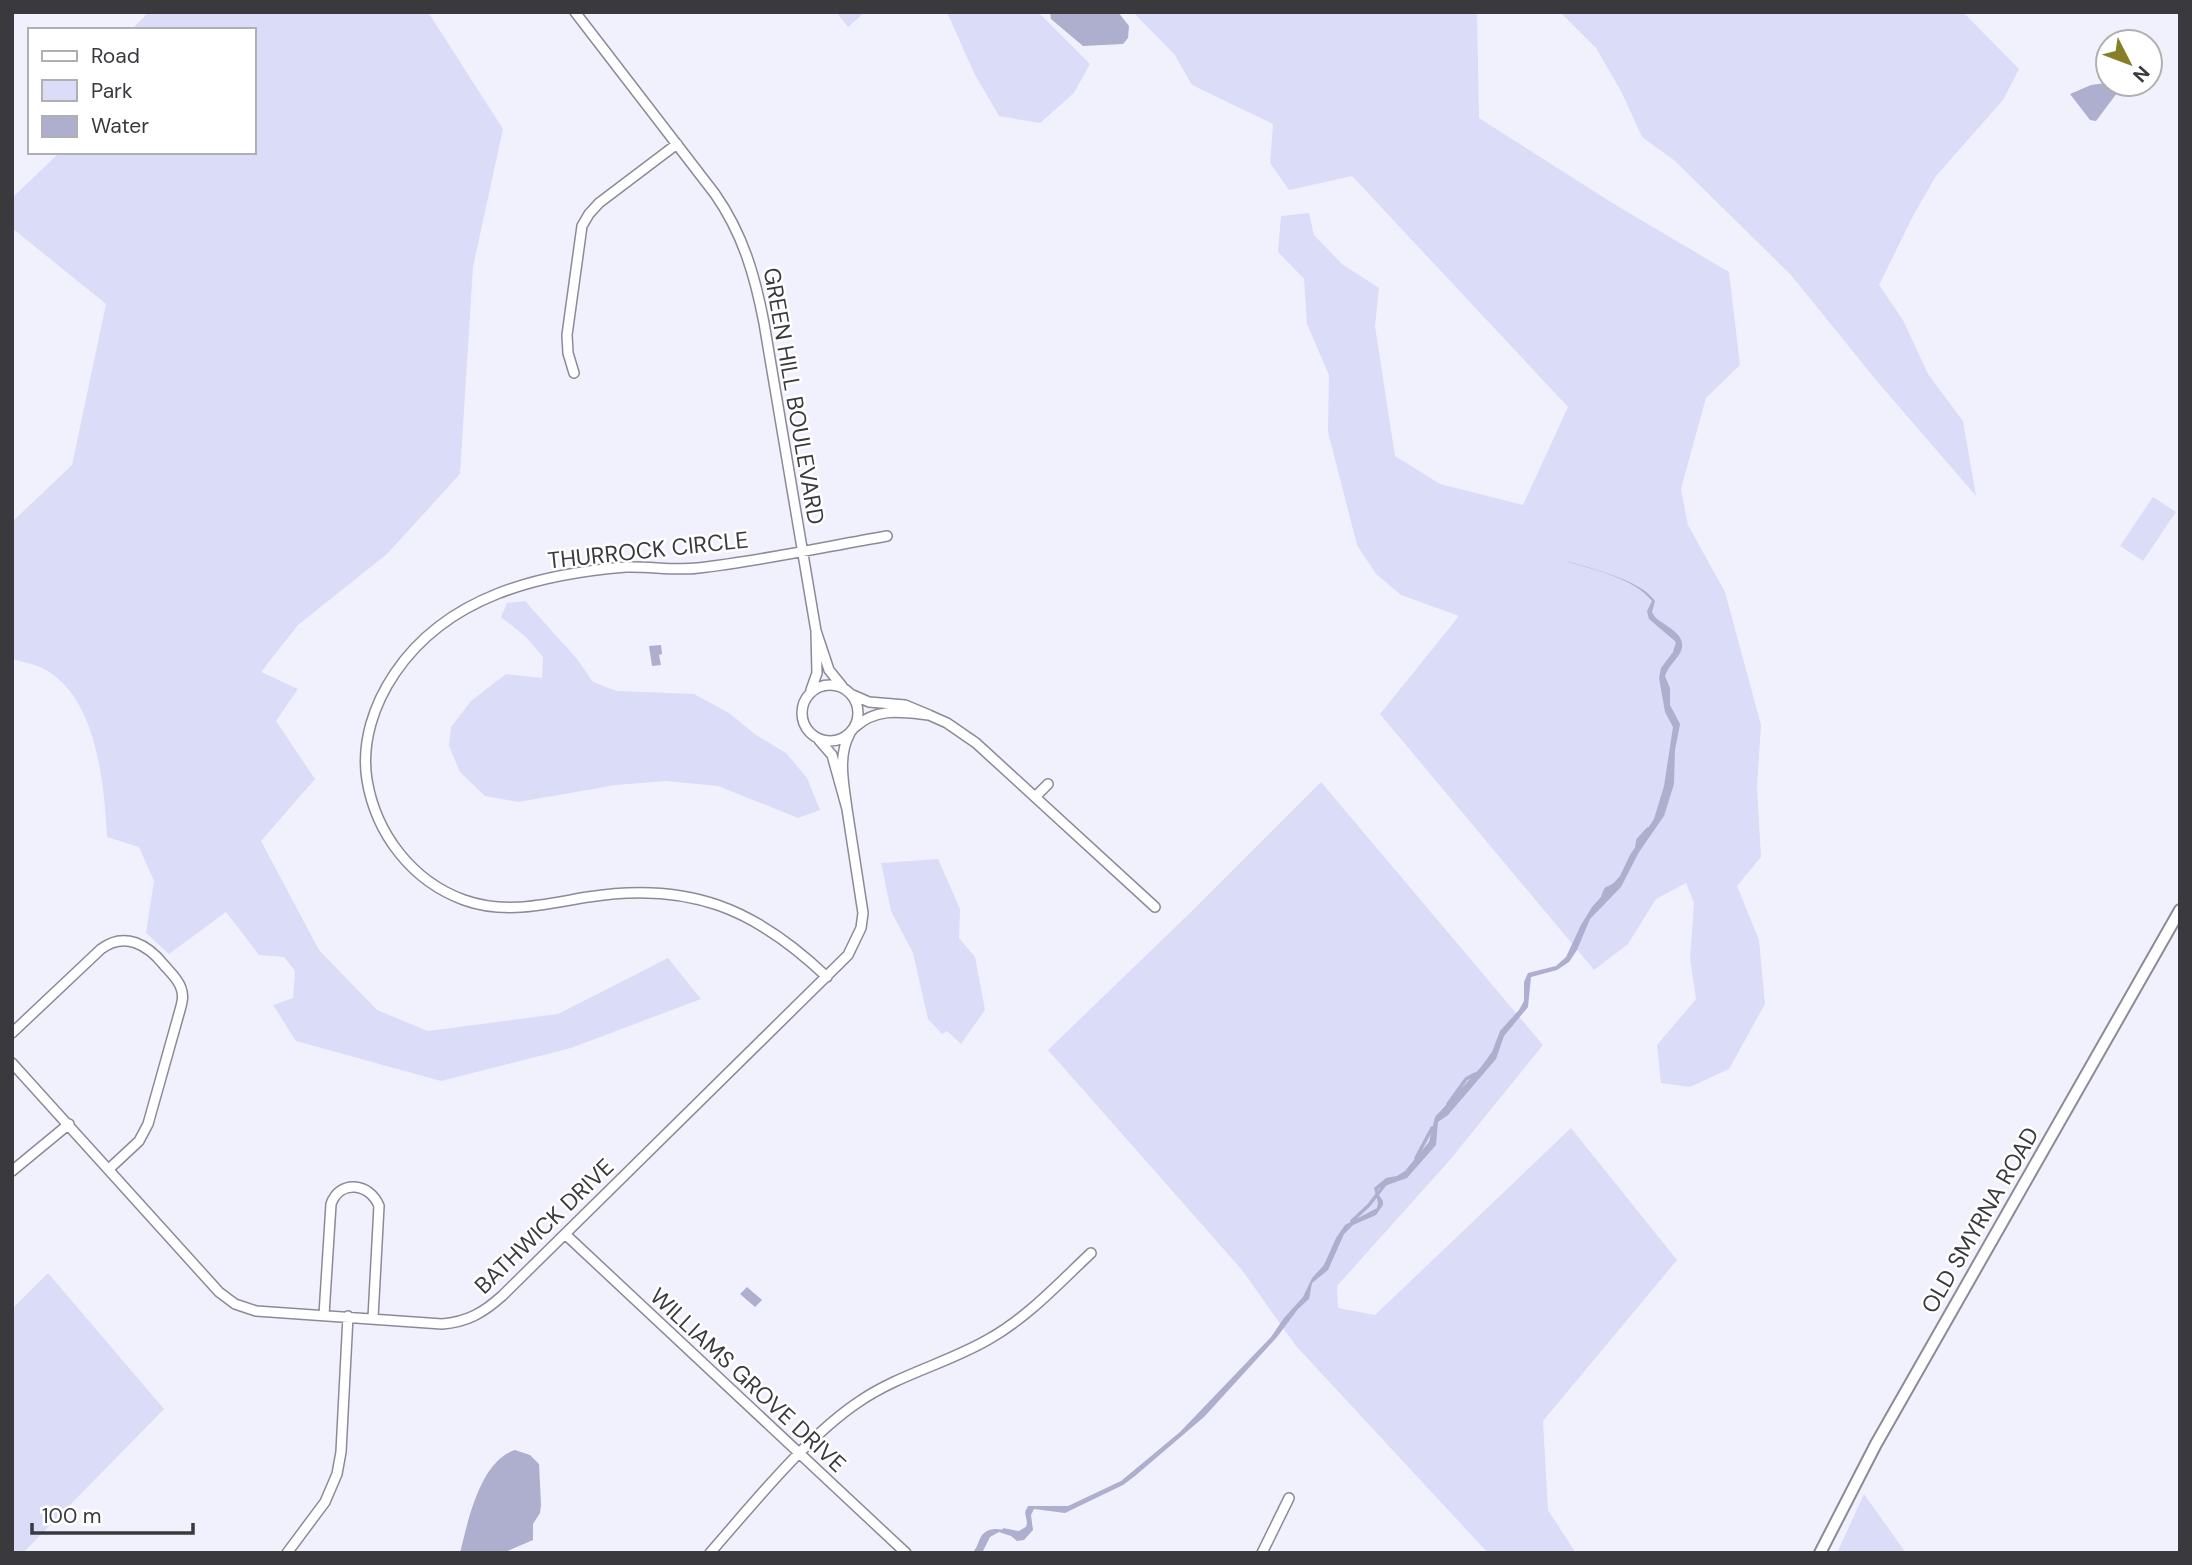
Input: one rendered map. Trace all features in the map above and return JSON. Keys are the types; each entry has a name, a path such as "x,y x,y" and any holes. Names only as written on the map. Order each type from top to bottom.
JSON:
{"street":[{"name":"GREEN HILL BOULEVARD","path":"575,12 730,215 750,262 764,323 816,631 829,670 847,691"},
{"path":"574,373 568,353 567,335 582,226 599,204 677,144"},
{"name":"THURROCK CIRCLE","path":"827,976 792,944 761,924 723,906 693,898 628,892 513,909 477,904 454,896 425,879 394,846 383,829 373,806 366,768 367,741 373,714 397,669 433,631 485,597 532,582 603,570 635,567 692,569 887,536"},
{"name":"GREEN HILL BOULEVARD","path":"806,699 817,673 816,631"},
{"path":"929,715 880,713 865,719 835,740 815,737 806,728 803,706 815,689 837,685 864,701 905,705 929,715 964,733 1155,907"},
{"path":"847,691 858,709 852,730"},
{"name":"BATHWICK DRIVE","path":"12,1063 110,1168 219,1292 235,1304 256,1311 442,1324 473,1317 502,1296 848,955 863,921 842,760 844,746 852,730"},
{"name":"BATHWICK DRIVE","path":"815,737 832,755 847,809"},
{"path":"1035,797 1048,784"},
{"name":"OLD SMYRNA ROAD","path":"1820,1553 1870,1455 2180,910"},
{"path":"12,1033 102,949 113,942 130,940 148,948 178,982 182,993 180,1010 148,1124 139,1141 110,1168"},
{"path":"12,1171 69,1124"},
{"path":"324,1315 331,1204 337,1194 356,1186 372,1194 379,1206 373,1318"},
{"name":"WILLIAMS GROVE DRIVE","path":"565,1234 906,1553"},
{"path":"710,1553 799,1454 860,1401 1000,1332 1037,1303 1091,1253"},
{"path":"287,1553 325,1502 337,1474 341,1452 348,1317"},
{"path":"1262,1553 1289,1498"}],"green space":[{"path":"149,12 428,12 503,129 473,267 460,474 387,554 298,625 261,672 298,689 276,721 315,779 261,841 319,950 377,1010 428,1031 558,1014 668,958 701,999 571,1048 441,1081 296,1041 273,1005 293,998 295,971 284,957 259,955 226,912 169,954 146,933 154,881 139,847 107,837 100,767 86,720 76,699 62,682 44,669 12,659 12,522 72,465 106,304 12,228 12,198 58,154 256,154 256,28 133,28"},
{"path":"836,12 865,12 848,27"},
{"path":"947,12 1038,12 1090,64 1074,93 1040,123 999,116 974,73"},
{"path":"1133,12 1477,12 1479,118 1614,204 1729,272 1740,365 1706,398 1681,489 1688,525 1725,592 1761,725 1757,787 1761,857 1737,886 1759,940 1765,1004 1729,1069 1690,1087 1661,1083 1657,1045 1696,999 1690,959 1694,903 1686,883 1656,899 1628,944 1594,970 1380,714 1459,616 1401,595 1376,574 1357,545 1328,432 1329,375 1307,324 1304,279 1278,252 1281,216 1309,213 1314,235 1342,264 1379,288 1375,326 1395,456 1440,484 1523,505 1568,407 1352,176 1289,190 1270,163 1273,124 1192,85 1174,54"},
{"path":"1560,12 1963,12 2019,69 2003,100 1936,176 1879,285 1903,320 1928,374 1963,421 1976,496 1876,380 1791,275 1675,161 1642,137 1621,91 1596,48"},
{"path":"2153,497 2176,512 2143,561 2120,546"},
{"path":"525,601 577,659 593,682 617,691 694,694 729,713 756,735 786,753 807,778 820,810 798,818 718,786 666,781 616,785 518,802 485,796 460,772 449,746 451,727 471,701 506,674 542,678 543,657 526,637 501,617 507,603"},
{"path":"1321,782 1543,1045 1449,1161 1337,1286 1338,1308 1375,1315 1571,1128 1677,1260 1543,1421 1548,1510 1576,1553 1488,1553 1296,1346 1242,1270 1048,1050"},
{"path":"938,859 960,909 959,938 975,957 985,1010 961,1044 947,1031 942,1034 928,1019 913,953 891,911 881,863"},
{"path":"48,1273 164,1409 23,1553 12,1553 12,1309"},
{"path":"1864,1494 1906,1553 1837,1553"}],"water":[{"path":"1050,12 1118,12 1129,26 1128,38 1123,44 1083,46 1051,19"},
{"path":"2094,85 2094,98 2113,98 2096,121 2090,120 2070,94"},
{"path":"1619,578 1627,581 1639,587 1655,601 1652,612 1655,617 1674,631 1681,640 1681,651 1665,676 1670,688 1670,705 1680,724 1675,750 1674,784 1664,816 1639,852 1621,887 1590,919 1569,962 1557,970 1531,977 1528,1007 1504,1036 1496,1059 1448,1115 1438,1122 1436,1145 1407,1178 1379,1188 1377,1192 1383,1205 1376,1215 1353,1225 1344,1234 1328,1270 1312,1283 1309,1299 1204,1417 1123,1485 1065,1513 1034,1509 1031,1515 1033,1530 1024,1540 1017,1541 999,1532 990,1537 982,1553 972,1553 982,1535 989,1530 1025,1531 1025,1512 1028,1506 1068,1506 1121,1481 1180,1432 1271,1337 1303,1297 1345,1225 1377,1208 1374,1188 1386,1178 1405,1171 1429,1142 1435,1117 1481,1067 1492,1052 1500,1031 1519,1010 1524,1001 1524,982 1528,973 1556,966 1566,957 1592,907 1620,876 1630,855 1654,819 1664,786 1673,727 1665,712 1659,678 1661,668 1673,652 1676,642 1649,619 1647,611 1652,601"},
{"path":"661,645 661,665 652,666 649,646"},
{"path":"747,1287 762,1300 755,1307 740,1294"},
{"path":"515,1450 530,1455 539,1464 541,1505 540,1513 533,1524 533,1540 503,1553 460,1553 472,1509 484,1479 503,1456"}],"waterway":[{"path":"1637,846 1638,840 1648,829"},
{"path":"1603,896 1606,889 1614,885"},
{"path":"1448,1104 1466,1079 1475,1074"},
{"path":"1416,1158 1432,1128"},
{"path":"1352,1221 1386,1183"},
{"path":"1004,1530 1019,1533 1029,1527"}]}
